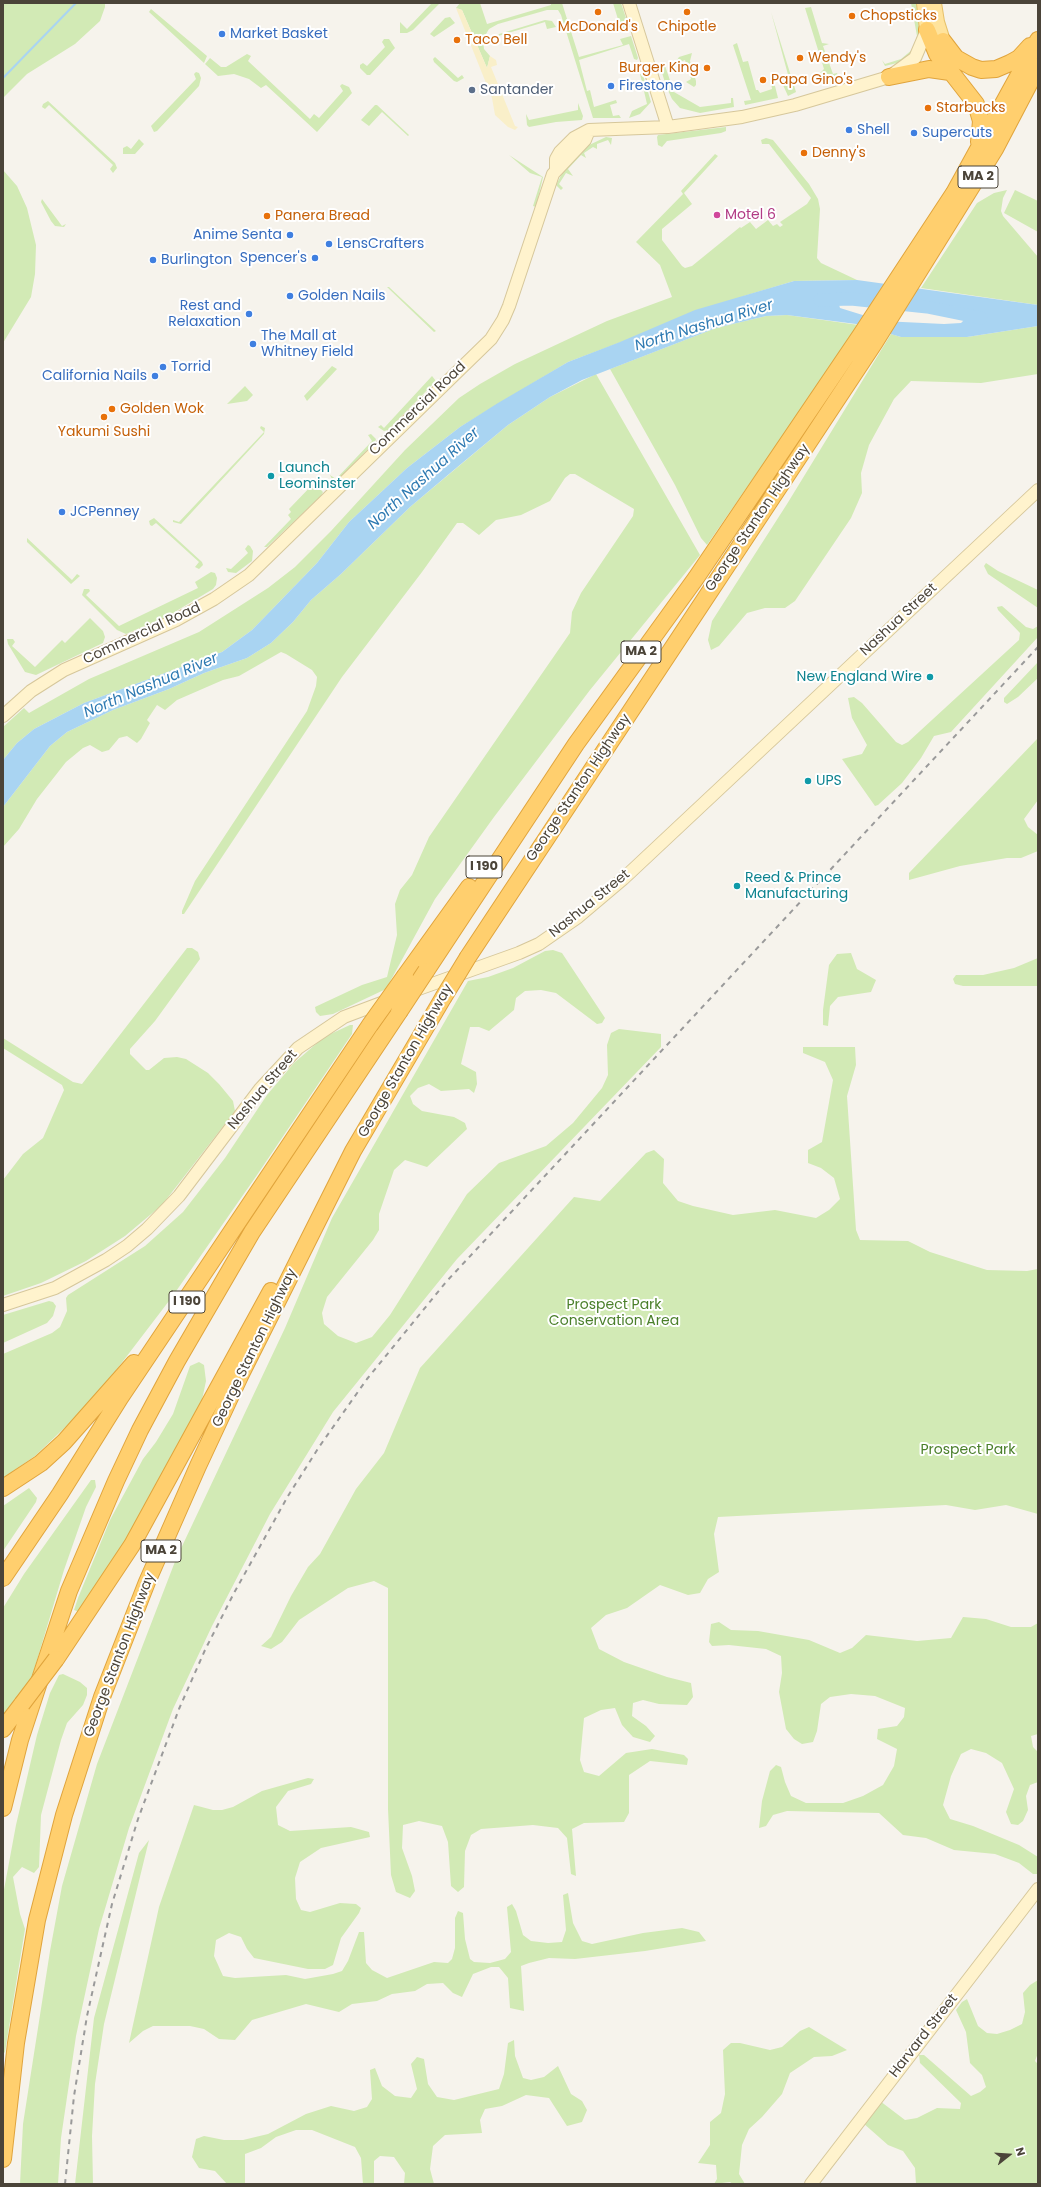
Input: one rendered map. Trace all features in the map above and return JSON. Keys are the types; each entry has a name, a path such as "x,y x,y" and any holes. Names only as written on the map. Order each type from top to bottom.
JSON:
{"highway":[{"path":"931,24 935,52 950,72 972,96 979,111 982,124 977,151"},
{"path":"943,41 956,58 972,67 990,70 1004,66 1019,58 1038,36"},
{"name":"George Stanton Highway","path":"905,281 1038,40"},
{"path":"889,77 933,68 950,72"},
{"name":"George Stanton Highway","path":"3,2154 16,2043 37,1920 66,1808 102,1697 147,1582 198,1466 240,1376 353,1151 442,998 905,281 995,149 1037,70"},
{"name":"George Stanton Highway","path":"3,1808 20,1740 69,1591 116,1481 140,1430 177,1361 252,1232 565,760 868,339"},
{"name":"I 190","path":"3,1578 60,1494 120,1398 195,1289 370,1025 487,862 565,760"},
{"path":"3,1729 56,1659 132,1545 300,1238 353,1151"},
{"path":"3,1488 41,1463 64,1442 103,1399 195,1289"}],"main road":[{"path":"629,3 668,127"},
{"path":"924,3 931,24 943,41"},
{"path":"931,24 934,3"},
{"path":"931,24 937,3"},
{"name":"Commercial Road","path":"3,716 31,691 64,670 176,620 214,599 249,575 491,339 504,320 556,170 585,140 589,130 668,127 742,117 794,105 889,77 915,58 931,24"},
{"name":"Nashua Street","path":"3,1305 42,1293 81,1275 106,1260 147,1229 179,1196 260,1089 284,1062 298,1048 330,1025 375,1005 519,953 539,944 578,917 623,879 1038,490"},
{"name":"Harvard Street","path":"811,2184 1038,1888"}],"green space":[{"path":"3,3 105,3 105,7 100,21 75,44 27,74 3,98"},
{"path":"432,3 440,3 413,30 407,33 400,33 400,22 407,29"},
{"path":"460,3 480,3 487,24 551,5 551,3 562,3 579,57 623,45 620,39 631,36 638,58 637,60 634,59 629,44 579,60 587,91 590,90 594,107 616,100 617,103 610,105 613,116 619,115 621,118 593,118 561,15 558,10 547,10 498,24 489,29 483,39 484,49 490,56 487,68 462,10 456,8"},
{"path":"613,3 621,3 628,24 625,29 621,29"},
{"path":"911,3 918,3 920,36 912,54 901,62 885,66 882,60 885,64 901,59 913,49 917,36"},
{"path":"811,7 822,43 829,44 823,46 833,74 837,73 839,78 838,81 823,85 818,75 824,69 805,8"},
{"path":"151,9 207,56 204,63 149,12"},
{"path":"771,12 796,92 788,96 783,85 790,82"},
{"path":"450,17 455,23 434,37 430,34 445,18"},
{"path":"545,20 552,21 556,27 547,29 545,22 498,36 499,34"},
{"path":"384,39 389,39 395,48 370,75 367,75 360,68 360,65 363,63 367,66 385,47 382,42"},
{"path":"737,43 743,62 748,61 756,90 760,93 772,89 770,77 772,74 778,98 745,105 744,101 751,100 733,45"},
{"path":"692,53 690,61 696,81 696,85 694,87 686,82 691,79 685,60 680,62 677,60 679,57"},
{"path":"247,54 251,56 248,61 310,119 314,114 319,118 343,91 340,86 342,84 349,87 352,93 317,132 266,85 261,88 249,79 234,74 218,76 205,64 210,58 221,67 226,67"},
{"path":"435,57 458,78 462,75 464,78 457,82 454,81 434,62 433,59"},
{"path":"664,63 674,92 700,107 731,103 731,98 733,98 734,107 700,113 680,108 672,99 666,86 660,66"},
{"path":"196,72 199,73 201,78 199,86 157,131 154,132 151,126 196,79 194,74"},
{"path":"640,74 643,75 651,102 640,114 629,118 632,111 647,104"},
{"path":"48,101 115,163 117,168 113,173 110,169 113,165 49,105 45,109 42,107 43,104"},
{"path":"578,103 583,116 582,120 556,122 529,127 527,125 526,114 529,120 578,110"},
{"path":"375,105 377,105 409,135 408,136 382,112 369,126 361,120"},
{"path":"726,127 726,131 721,133 667,141 662,147 658,145 658,135"},
{"path":"606,137 612,138 611,145 608,140 597,144 597,149 593,147 584,153 586,158 581,155 568,169 573,176 566,173 559,184 563,188 561,190 556,185 565,168 587,146"},
{"path":"766,138 773,140 809,184 818,199 820,209 817,258 821,263 857,280 794,281 744,296 568,362 460,427 407,468 349,522 317,563 252,630 222,652 84,703 34,729 17,743 3,760 3,727 24,708 29,713 89,679 199,632 268,588 295,567 331,531 405,450 459,398 515,364 607,321 672,297 660,265 636,242 683,194 681,191 715,154 718,156 684,193 692,204 662,229 662,240 682,266 685,268 692,266 740,227 741,228 750,222 756,229 768,220 773,226 777,224 780,227 783,225 780,222 807,204 811,198 769,144 762,144 761,140"},
{"path":"139,139 144,144 135,154 123,154 123,148 127,146 131,149"},
{"path":"509,155 543,177 536,207 533,206 542,177 530,173"},
{"path":"3,170 17,186 27,208 36,245 35,274 31,297 3,343"},
{"path":"1007,190 1003,198 1001,211 1003,216 1038,257 1038,305 921,288 977,203 994,193"},
{"path":"1015,190 1038,201 1038,232 1004,213"},
{"path":"42,199 62,226 66,224 64,227 55,226 51,221 41,202"},
{"path":"387,287 389,287 436,331 434,332"},
{"path":"787,315 859,325 707,545 701,538 675,485 610,369 716,328 766,316"},
{"path":"1038,326 1038,374 981,383 911,381 894,399 869,445 861,473 862,493 851,518 795,601 785,608 765,608 747,613 719,646 711,650 708,640 712,621 787,504 891,334 901,337 967,337"},
{"path":"332,366 337,369 307,401 304,396"},
{"path":"596,374 700,555 590,690 494,817 435,899 386,989 333,1014 320,1016 316,1012 315,1007 362,985 387,977 397,935 395,904 400,890 412,875 429,837 570,633 572,612 581,593 633,516 634,509 575,474 570,474 565,478 550,501 521,515 496,520 479,535 463,523 457,523 422,572 342,677 184,914 182,914 182,911 195,881 307,711 316,686 317,677 312,670 281,652 239,676 223,680 177,700 165,710 157,705 147,720 150,723 137,743 127,736 119,738 109,750 102,752 90,745 83,748 66,762 37,799 19,829 3,847 3,807 50,746 67,732 113,710 169,689 204,673 247,658 271,643 293,622 311,600 341,574 410,507 508,425 550,397"},
{"path":"432,376 436,381 388,430 384,431 378,427 381,425 384,428"},
{"path":"245,386 253,395 247,401 227,404"},
{"path":"261,426 265,428 264,434 181,524 173,522 173,520 179,522 264,432 260,428"},
{"path":"371,434 376,439 375,442 337,481 333,481 330,475 336,479 372,441 368,435"},
{"path":"314,483 323,492 321,496 267,547 264,547 291,519 288,515 291,512 289,509"},
{"path":"154,518 202,562 203,565 199,569 195,567 199,562 156,523 152,526 150,525 149,521"},
{"path":"27,538 72,580 77,574 80,576 71,584 27,542"},
{"path":"248,545 253,551 252,561 236,573 228,572 226,568 231,569 248,553 245,549"},
{"path":"986,563 998,571 1038,590 1038,608 988,574 984,566"},
{"path":"211,572 215,573 217,578 216,585 213,589 168,616 126,634 117,630 82,595 84,589 89,589 90,591 86,595 119,626 198,588 195,582"},
{"path":"1002,606 1026,627 1033,629 1038,626 1038,637 951,732 934,736 921,758 902,783 875,806 842,759 862,754 867,745 852,718 848,698 854,697 862,703 896,742 902,745 908,742 1019,640 1020,633 998,610 997,607"},
{"path":"90,618 103,631 105,637 103,643 36,675 25,672 8,644 7,639 13,639 15,642 12,646 35,667 62,640 65,643"},
{"path":"1038,662 1038,678 1018,697 1007,704 1004,702 1004,698"},
{"path":"1038,738 1038,800 1024,819 1028,827 1038,835 1038,851 1021,858 1007,858 960,866 909,880 909,873"},
{"path":"187,948 192,948 198,952 200,959 155,1021 130,1049 130,1054 146,1070 149,1070 164,1058 177,1057 186,1059 208,1073 219,1084 233,1101 235,1111 162,1205 125,1236 86,1261 41,1283 3,1296 3,1180 23,1154 43,1138 64,1090 62,1085 3,1048 3,1038 73,1082 82,1084"},
{"path":"553,950 562,953 605,1018 602,1023 597,1024 556,993 541,990 525,991 516,998 514,1010 489,1031 479,1027 470,1027 461,1064 476,1072 477,1084 474,1093 469,1089 441,1091 429,1084 418,1088 410,1096 413,1104 422,1111 454,1117 465,1123 467,1129 427,1167 405,1160 394,1170 379,1214 379,1230 373,1240 327,1297 322,1313 324,1324 338,1336 356,1343 372,1337 390,1315 467,1194 499,1163 546,1146 573,1123 602,1088 608,1075 607,1045 611,1033 619,1029 661,1034 661,1047 457,1259 333,1412 270,1514 212,1626 173,1709 129,1828 99,1929 76,2036 61,2138 58,2184 20,2184 23,2124 50,1951 62,1886 97,1764 176,1559 285,1328 332,1218 468,981 488,977 513,968 545,951"},
{"path":"851,953 857,969 876,980 871,992 838,997 830,1006 828,1026 823,1025 823,1010 829,965 837,954"},
{"path":"1038,958 1038,986 963,986 955,984 953,979 956,975 983,975 1014,968"},
{"path":"353,1025 352,1034 257,1175 172,1297 117,1369 78,1415 35,1456 3,1478 3,1354 52,1333 60,1327 67,1311 66,1298 68,1295 145,1246 183,1212 225,1158 267,1095 294,1063 324,1037"},
{"path":"803,1047 855,1047 856,1065 847,1096 856,1230 860,1240 908,1241 930,1252 987,1270 1027,1271 1038,1269 1038,1514 1006,1505 975,1510 946,1505 718,1517 714,1534 719,1572 708,1579 700,1593 688,1595 660,1585 627,1608 606,1615 591,1628 599,1649 624,1662 667,1677 691,1683 693,1697 687,1705 659,1704 643,1700 633,1703 632,1716 646,1726 655,1736 650,1742 633,1737 622,1725 615,1708 601,1710 584,1718 580,1760 584,1772 599,1776 626,1753 652,1749 684,1755 688,1759 687,1765 650,1761 629,1775 629,1813 624,1822 584,1823 572,1829 576,1876 571,1874 567,1838 558,1828 533,1825 481,1829 471,1835 465,1851 464,1887 458,1892 451,1886 448,1842 442,1826 419,1821 403,1825 402,1848 412,1876 415,1891 410,1898 396,1892 391,1875 388,1809 388,1588 374,1581 348,1588 299,1620 282,1642 271,1649 261,1646 271,1637 291,1596 308,1567 320,1554 356,1489 384,1453 420,1368 574,1197 600,1201 646,1153 654,1150 664,1159 663,1183 678,1201 693,1206 733,1215 775,1210 816,1218 829,1210 840,1199 834,1178 821,1168 808,1163 808,1150 822,1142 833,1080 825,1062 803,1053"},
{"path":"49,1301 53,1302 56,1306 53,1316 47,1323 3,1343 3,1315"},
{"path":"199,1362 204,1365 206,1381 202,1400 194,1423 145,1515 79,1612 74,1610 110,1520 143,1459 156,1442 173,1414 190,1366"},
{"path":"91,1480 95,1480 96,1487 86,1507 64,1570 32,1677 27,1688 3,1720 3,1608 24,1574"},
{"path":"29,1488 37,1498 36,1502 3,1551 3,1506"},
{"path":"963,1617 986,1619 1011,1627 1031,1627 1038,1623 1038,1734 1031,1736 1033,1747 1038,1752 1038,1782 1030,1785 1026,1796 1028,1810 1023,1821 1018,1825 1011,1824 1006,1812 1014,1789 1002,1763 986,1753 971,1749 961,1754 951,1776 943,1805 950,1819 973,1826 1019,1845 1038,1857 1038,1874 1033,1874 1019,1863 995,1854 954,1850 926,1838 903,1835 879,1813 787,1811 773,1815 766,1826 759,1828 762,1801 770,1771 776,1765 781,1767 791,1796 806,1803 843,1803 863,1796 883,1785 894,1766 897,1749 877,1739 878,1729 897,1726 904,1717 905,1708 875,1696 851,1694 830,1697 821,1704 817,1731 813,1742 802,1744 794,1739 786,1729 779,1692 782,1673 781,1656 766,1649 729,1645 712,1646 709,1642 711,1624 719,1622 731,1630 758,1631 809,1640 840,1653 852,1648 866,1635 917,1641 951,1638"},
{"path":"63,1674 80,1682 87,1688 87,1695 83,1705 67,1723 61,1740 41,1815 39,1867 34,1873 22,1867 13,1877 20,1914 25,1929 5,2052 3,2054 3,1895 16,1825 37,1735 50,1693 59,1675"},
{"path":"308,1778 314,1779 311,1784 288,1791 276,1807 278,1825 290,1831 351,1827 369,1832 370,1837 321,1848 300,1862 295,1878 296,1899 301,1910 310,1912 340,1903 356,1904 361,1908 359,1913 341,1938 333,1965 325,1969 308,1969 254,1958 247,1949 241,1937 229,1933 216,1940 214,1956 223,1976 235,1978 286,1975 305,1979 333,1974 342,1971 348,1961 359,1932 364,1932 366,1963 372,1970 387,1978 434,1962 448,1963 452,1959 455,1948 455,1918 458,1911 463,1913 465,1939 470,1959 474,1962 490,1963 505,1959 511,1952 507,1907 512,1904 516,1911 523,1935 531,1941 548,1943 562,1942 566,1930 563,1895 568,1893 573,1923 582,1941 592,1944 643,1933 682,1928 699,1932 706,1941 645,1951 575,1959 549,1958 521,1966 524,2011 510,2008 508,1978 499,1967 491,1967 473,1974 462,1997 453,1993 443,1983 427,1984 415,1991 392,1994 377,2001 352,2004 339,2012 306,2004 252,2020 235,2040 219,2039 204,2029 190,2026 153,2026 143,2031 129,2043 159,1907 194,1805 213,1810 222,1810 233,1807 262,1791"},
{"path":"149,1840 104,2024 95,2084 92,2136 93,2184 75,2184 94,2018 139,1853"},
{"path":"1038,1980 1038,2053 1035,2061 1038,2064 1038,2184 916,2184 915,2168 903,2151 888,2145 863,2123 880,2101 905,2120 917,2118 937,2108 960,2109 961,2103 920,2063 919,2055 924,2055 971,2096 980,2092 986,2087 982,2075 970,2063 966,2032 956,2010 962,2002 967,1999 978,2026 987,2033 997,2034 1010,2030 1022,2024 1025,2012 1023,1993 1030,1985"},
{"path":"809,2027 847,2050 832,2056 814,2057 790,2073 782,2094 762,2117 749,2129 742,2145 739,2174 745,2184 733,2184 730,2182 714,2184 717,2179 716,2165 698,2163 710,2145 710,2122 721,2113 725,2094 723,2050 731,2043 740,2043 770,2050 782,2047 800,2031"},
{"path":"514,2040 515,2056 523,2078 531,2080 544,2077 558,2066 571,2094 582,2101 587,2110 582,2122 567,2126 549,2098 526,2095 502,2106 485,2109 480,2120 482,2133 445,2135 433,2146 430,2169 434,2184 404,2184 405,2173 394,2157 380,2156 374,2161 374,2184 363,2184 361,2158 355,2147 312,2130 296,2130 276,2137 261,2148 245,2154 245,2184 227,2184 215,2171 199,2168 192,2157 196,2139 204,2136 224,2140 243,2140 268,2134 306,2114 331,2106 354,2111 367,2107 372,2099 370,2070 375,2068 382,2086 395,2096 411,2098 417,2089 411,2064 417,2057 424,2059 428,2084 437,2097 454,2100 499,2089 504,2074 508,2043"}],"sand":[{"path":"456,8 462,10 487,68 490,56 496,60 497,65 491,67 515,126 518,127 515,130 508,127 495,115 492,98"}],"water":[{"path":"857,280 1038,305 1038,326 967,337 901,337 856,324 787,315 766,316 716,328 582,380 550,397 508,425 410,507 341,574 311,600 293,622 271,643 247,658 204,673 169,689 113,710 67,732 50,746 3,807 3,760 17,743 34,729 84,703 222,652 252,630 317,563 349,522 407,468 460,427 568,362 695,310 794,281","holes":["852,296 896,298 956,307 962,311 966,318 961,323 944,324 882,321 840,308 837,298"]}],"waterway":[{"path":"3,78 76,3"},
{"name":"North Nashua River","path":"820,300 851,299 927,307 981,318"}],"railway":[{"path":"65,2184 74,2096 87,2016 112,1904 138,1819 179,1709 205,1650 234,1593 288,1496 319,1447 367,1379 446,1282 1038,647"}],"place":[{"name":"McDonald's","path":"598,12"},
{"name":"Chipotle","path":"687,12"},
{"name":"Chopsticks","path":"852,16"},
{"name":"Market Basket","path":"222,34"},
{"name":"Taco Bell","path":"457,40"},
{"name":"Wendy's","path":"800,58"},
{"name":"Burger King","path":"707,68"},
{"name":"Papa Gino's","path":"763,80"},
{"name":"Firestone","path":"611,86"},
{"name":"Santander","path":"472,90"},
{"name":"Starbucks","path":"928,108"},
{"name":"Shell","path":"849,130"},
{"name":"Supercuts","path":"914,133"},
{"name":"Denny's","path":"804,153"},
{"name":"Motel 6","path":"717,215"},
{"name":"Panera Bread","path":"267,216"},
{"name":"Anime Senta","path":"290,235"},
{"name":"LensCrafters","path":"329,244"},
{"name":"Spencer's","path":"315,258"},
{"name":"Burlington","path":"153,260"},
{"name":"Golden Nails","path":"290,296"},
{"name":"Rest and Relaxation","path":"249,314"},
{"name":"The Mall at Whitney Field","path":"253,344"},
{"name":"Torrid","path":"163,367"},
{"name":"California Nails","path":"155,376"},
{"name":"Golden Wok","path":"112,409"},
{"name":"Yakumi Sushi","path":"104,417"},
{"name":"Launch Leominster","path":"271,476"},
{"name":"JCPenney","path":"62,512"},
{"name":"New England Wire","path":"930,677"},
{"name":"UPS","path":"808,781"},
{"name":"Reed & Prince Manufacturing","path":"737,886"}],"park label":[{"name":"Prospect Park Conservation Area","path":"614,1314"},
{"name":"Prospect Park","path":"968,1450"}]}
